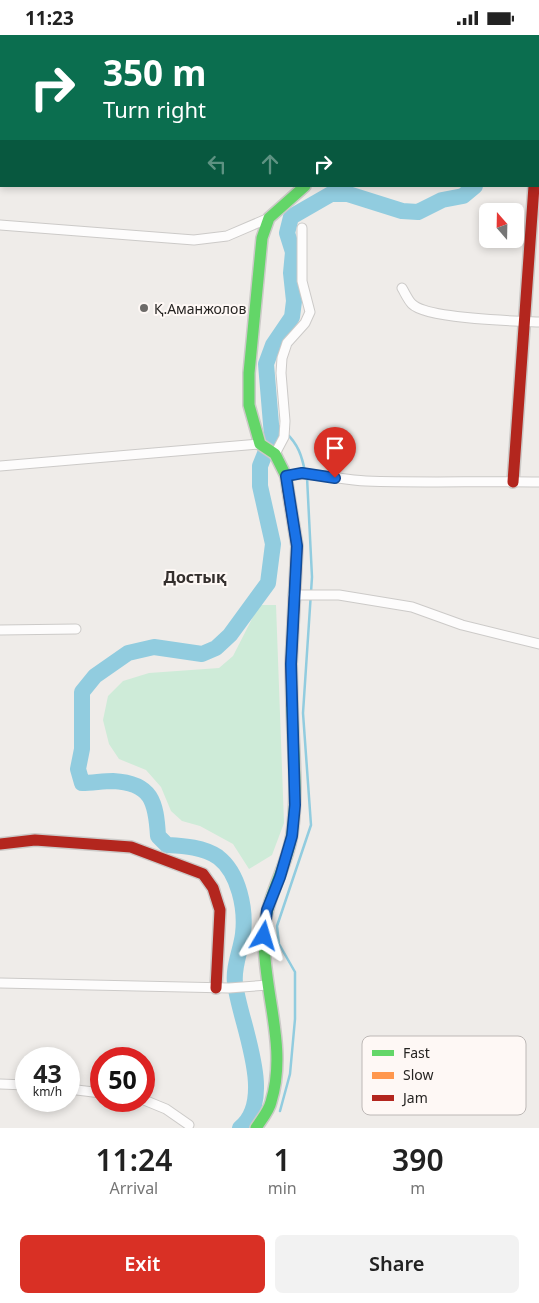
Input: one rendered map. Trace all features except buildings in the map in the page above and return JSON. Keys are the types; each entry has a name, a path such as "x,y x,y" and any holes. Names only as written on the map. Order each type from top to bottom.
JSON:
{"main road":[{"path":"256,1128 271,1104 277,1077 277,1043 268,985 264,936 267,910 280,877 292,836 295,805 291,664 293,595 297,546 286,476 275,454 260,444 254,428 249,405 249,373 262,238 270,218 287,200 304,187"},
{"path":"513,482 534,187"},
{"path":"0,844 35,840 132,847 203,874 213,888 220,910 216,988"}],"street":[{"path":"0,225 194,240 227,237 270,218"},
{"path":"275,454 284,437 282,358 287,343 305,323 310,312 302,281 302,228"},
{"path":"402,288 413,305 428,312 473,318 539,322"},
{"path":"0,466 260,444"},
{"path":"286,476 302,473 351,481 539,482"},
{"path":"293,595 339,595 412,607 462,625 539,644"},
{"path":"0,630 76,629"},
{"path":"0,983 216,988 268,985"},
{"path":"0,1084 15,1085"},
{"path":"155,1104 166,1109 189,1125"}],"green space":[{"path":"259,605 276,605 284,823 272,855 249,869 233,844 200,826 182,821 171,811 161,787 146,770 119,759 109,744 103,720 108,696 123,681 149,673 219,668 233,656"}],"waterway":[{"path":"240,1128 251,1115 255,1098 256,1079 235,983 235,971 244,924 240,892 231,872 218,857 206,851 167,845 158,836 156,813 153,804 144,790 126,783 113,781 82,783 78,769 82,749 82,692 95,676 128,653 154,647 202,654 216,648 230,635 268,583 273,544 260,486 260,466 272,436 266,364 273,345 292,317 294,301 291,273 293,252 287,233 291,217 331,194 348,194 402,211 418,212 442,200 463,196 474,187"},
{"path":"270,419 282,429"},
{"path":"286,433 294,441 299,451 305,472"},
{"path":"280,1111 290,1074 295,1019 295,972 279,944 277,926 311,825 303,713 312,577 307,477"}],"traffic: fast":[{"path":"288,490 286,476 275,454 260,444 249,405 249,373 262,238 269,218 304,187"},
{"path":"256,1128 270,1105 276,1081 276,1040 267,978 264,936 268,910 286,860 294,818 295,786 292,705"}],"traffic: jam":[{"path":"513,482 534,187"},
{"path":"288,490 297,546 291,664 292,705"},
{"path":"0,844 35,840 131,847 203,874 213,888 220,910 216,988"}],"place":[{"name":"Қ.Аманжолов","path":"144,308"}],"district":[{"name":"Достық","path":"195,577"}],"route":[{"path":"264,936 267,910 280,877 292,836 295,805 291,664 293,595 297,546 286,476 302,473 335,478"}]}
